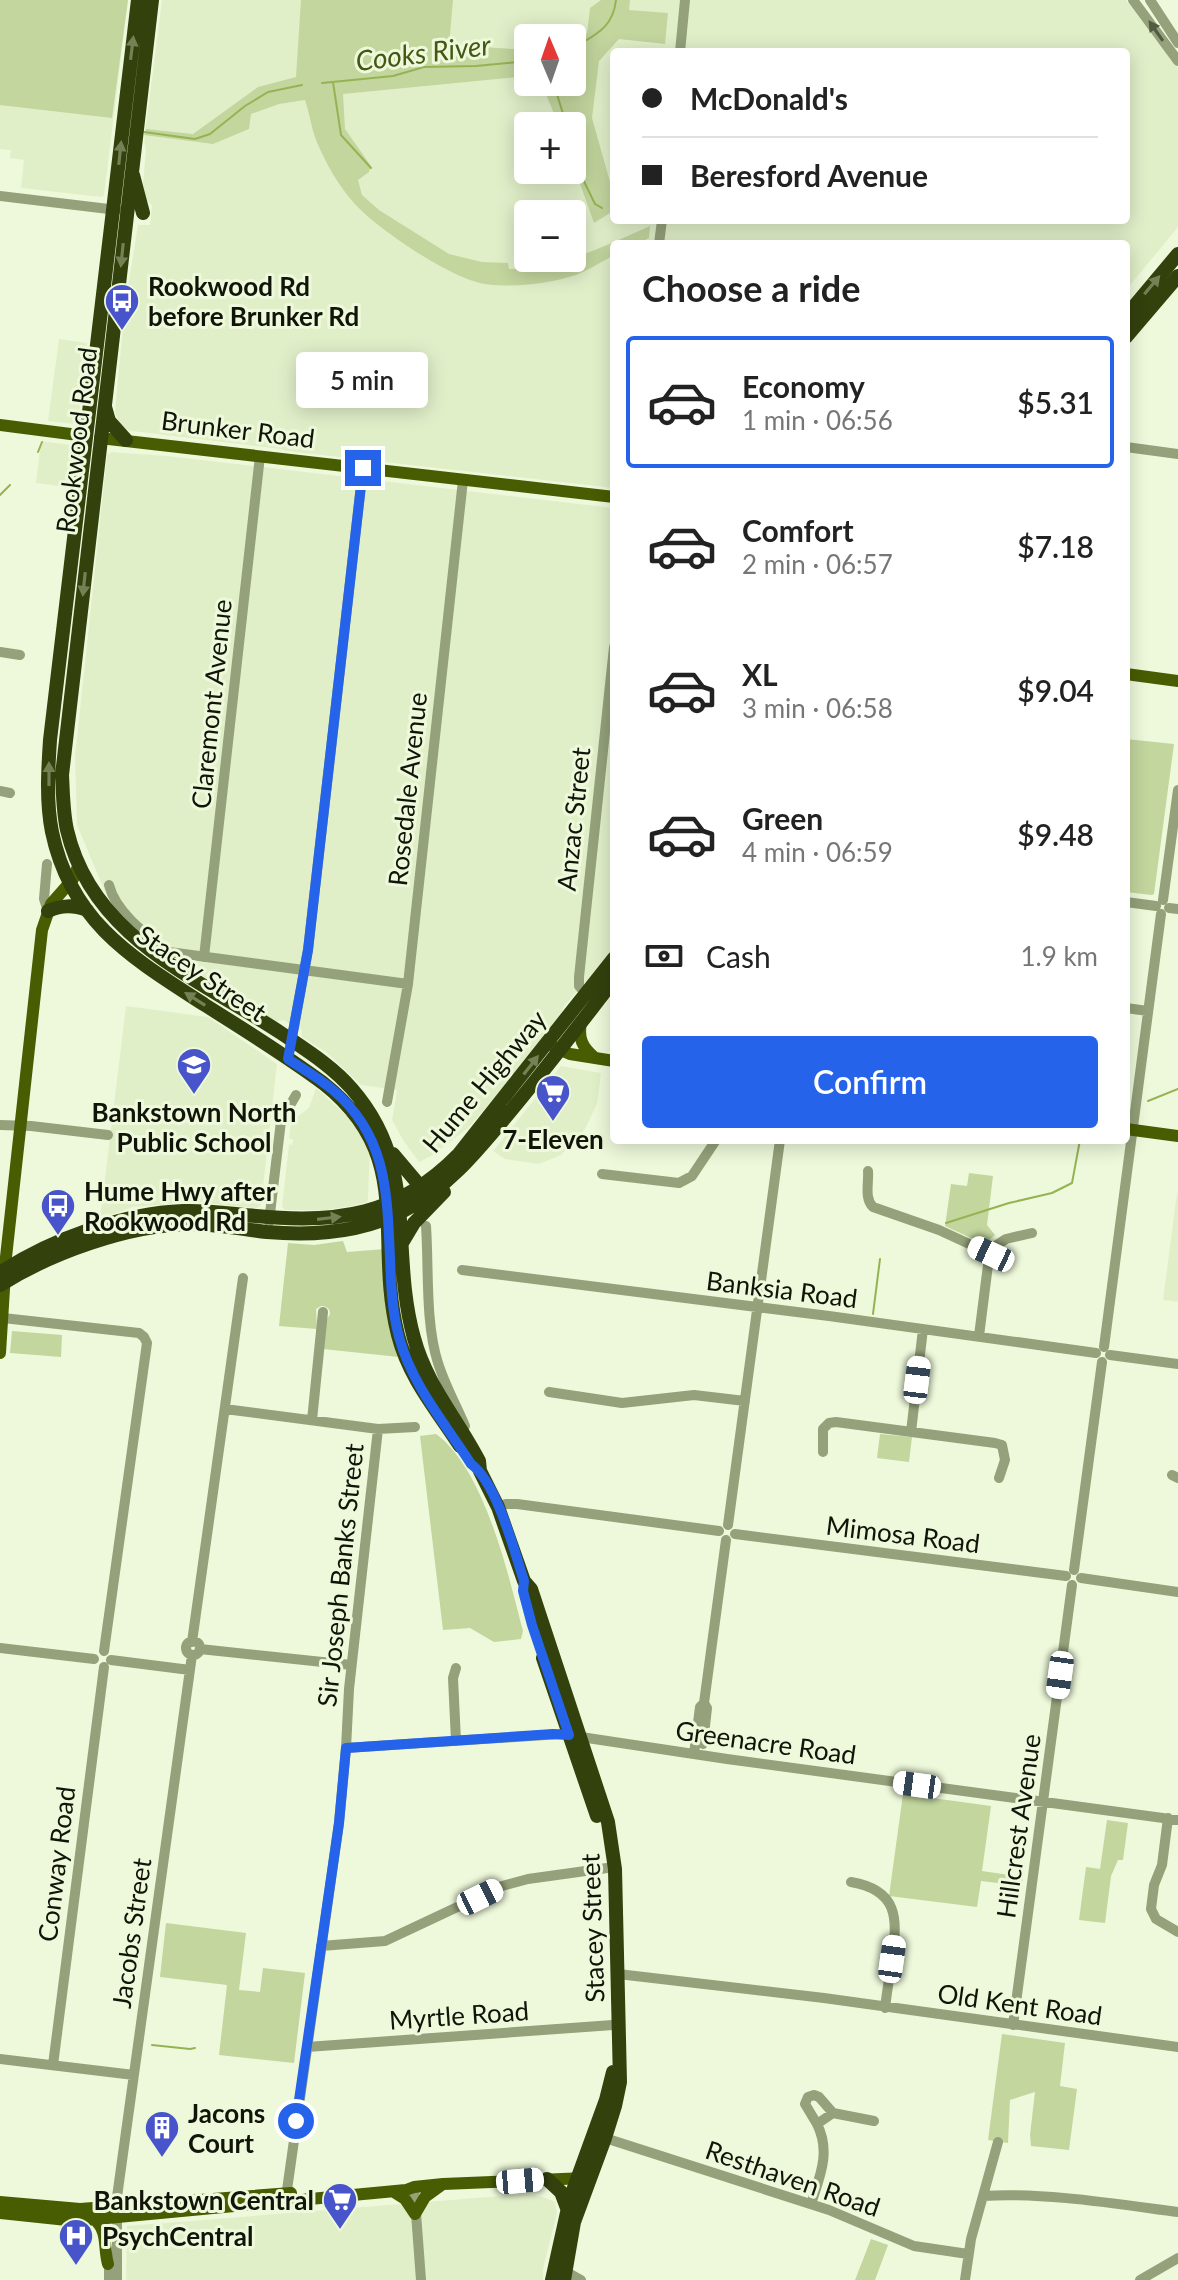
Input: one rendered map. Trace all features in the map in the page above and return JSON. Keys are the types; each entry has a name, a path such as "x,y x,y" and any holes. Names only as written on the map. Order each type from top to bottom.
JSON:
{"highway":[{"name":"Rookwood Road","path":"79,864 67,831 62,775 93,437 104,403 138,0"},
{"name":"Rookwood Road","path":"70,883 52,832 48,772 50,740 93,437 120,210 131,171 152,0"},
{"path":"131,171 143,213"},
{"path":"1130,311 1178,254"},
{"path":"1130,332 1178,276"},
{"path":"104,403 109,421 126,440"},
{"name":"Stacey Street","path":"79,864 92,889 107,908 148,950 324,1063 369,1110 388,1147 394,1208 393,1308 405,1359 430,1405 471,1464 480,1471"},
{"name":"Stacey Street","path":"70,883 107,935 133,958 334,1091 368,1131 376,1149 402,1243 408,1315 418,1351 435,1387 476,1455 480,1471 498,1507 524,1581 523,1591 532,1625 612,1840 620,2082 605,2138 567,2209 552,2280"},
{"path":"48,911 62,906 87,910"},
{"name":"Hume Highway","path":"3,1277 64,1253 142,1230 190,1224 269,1225 331,1219 394,1208 441,1185 482,1145 554,1047 586,994 610,963"},
{"name":"Hume Highway","path":"394,1208 466,1147 554,1047 581,1022 610,985"},
{"path":"402,1243 414,1223 457,1180 482,1145"},
{"path":"388,1147 420,1186"},
{"name":"Stacey Street","path":"564,2276 583,2178 614,2060 607,1868 598,1820 574,1736"},
{"path":"547,2179 561,2192 567,2209"}],"main road":[{"name":"Brunker Road","path":"0,425 610,497"},
{"path":"1130,675 1178,681"},
{"path":"0,1353 5,1224 42,930 48,911 70,883 79,864"},
{"path":"581,1022 581,1041 585,1050 594,1057"},
{"path":"554,1047 610,1060"},
{"path":"1130,1130 1178,1136"},
{"path":"286,2197 394,2192 443,2184 583,2178"},
{"path":"0,2202 116,2212 406,2183 414,2187"},
{"path":"394,2192 405,2199 415,2214 425,2197 443,2184"},
{"path":"0,2213 67,2220 94,2219 116,2212"},
{"path":"94,2219 103,2229 108,2264"}],"street":[{"path":"680,48 685,0"},
{"path":"1133,0 1178,61"},
{"path":"1150,0 1178,43"},
{"path":"0,196 120,210"},
{"path":"1130,448 1178,454"},
{"name":"Claremont Avenue","path":"204,957 260,456"},
{"path":"288,1059 304,970 363,468"},
{"name":"Rosedale Avenue","path":"387,1102 408,984 463,480"},
{"path":"0,652 20,655"},
{"name":"Anzac Street","path":"586,994 579,986 579,977 610,685"},
{"name":"Hillcrest Avenue","path":"1130,1124 1166,907 1178,790"},
{"path":"47,864 44,899 48,911"},
{"path":"109,885 112,896 132,920 169,952 408,984"},
{"path":"1130,902 1166,907"},
{"path":"1130,1009 1148,1011"},
{"path":"269,1225 281,1121 296,1095"},
{"path":"0,1125 108,1135"},
{"path":"602,1174 679,1183 692,1176 713,1144"},
{"path":"698,1755 707,1708 704,1703 779,1144"},
{"name":"Hillcrest Avenue","path":"1013,2025 1103,1354 1127,1144"},
{"path":"868,1171 866,1208 939,1230 991,1254"},
{"name":"Stacey Street","path":"426,1226 435,1346 439,1364 476,1455"},
{"path":"979,1336 991,1254 999,1242 1032,1233"},
{"name":"Banksia Road","path":"462,1270 1178,1364"},
{"name":"Jacobs Street","path":"109,2280 112,2226 195,1648 243,1278"},
{"path":"312,1420 323,1312"},
{"path":"3,1318 139,1333 147,1343 104,1651"},
{"path":"911,1432 923,1329"},
{"path":"549,1392 622,1403 694,1395 745,1401"},
{"path":"225,1409 378,1429 415,1427"},
{"path":"823,1452 822,1434 827,1421 1004,1444 1005,1460 999,1478"},
{"name":"Sir Joseph Banks Street","path":"286,2197 339,1823 351,1665 378,1429"},
{"name":"Mimosa Road","path":"498,1507 517,1504 1178,1592"},
{"path":"0,1648 94,1659"},
{"path":"195,1648 351,1665"},
{"path":"94,1659 98,1652 104,1651 109,1653 107,1664"},
{"path":"94,1659 98,1666 190,1670"},
{"name":"Conway Road","path":"53,2065 107,1664"},
{"path":"456,1668 453,1678 456,1741"},
{"name":"Greenacre Road","path":"346,1748 553,1734 1173,1819"},
{"path":"1173,1819 1155,1882 1151,1909 1156,1919 1178,1932"},
{"path":"321,1946 385,1941 502,1886 528,1879 607,1868"},
{"path":"851,1882 879,1891 889,1902 895,1917 885,2008"},
{"name":"Old Kent Road","path":"618,1974 1178,2047"},
{"name":"Myrtle Road","path":"307,2047 613,2025"},
{"path":"0,2059 134,2075"},
{"path":"811,2204 825,2158 817,2124 805,2104 808,2097 817,2095 833,2113 874,2121"},
{"path":"817,2124 833,2113"},
{"name":"Resthaven Road","path":"605,2138 811,2204 914,2246 968,2254"},
{"path":"965,2280 971,2239 998,2142"},
{"path":"414,2187 421,2280"},
{"path":"983,2196 1082,2201 1178,2212"},
{"name":"Jacobs Street","path":"116,2212 117,2280"},
{"path":"1140,2280 1178,2258"},
{"path":"564,2276 581,2280"}],"shaded area":[{"path":"0,0 128,0 102,197 21,188 24,160 10,158 11,150 0,149"},
{"path":"0,0 128,0 112,118 0,105"},
{"path":"162,0 1126,0 1178,68 1178,227 1130,285 1130,240 610,240 610,488 286,451 125,429 115,411 125,306 138,225 150,225 152,205 146,200 143,185 144,142"},
{"path":"301,0 453,0 449,45 514,49 514,77 343,94 345,129 371,166 369,172 358,180 362,195 379,210 449,254 482,262 508,263 509,269 514,269 514,272 584,272 542,283 485,284 456,274 421,255 375,222 338,182 323,156 305,100 279,104 251,114 249,129 213,144 144,135 146,129 193,134 258,87 296,77"},
{"path":"601,0 630,0 629,10 668,13 665,44 619,39 599,61 592,118 610,182 610,213 594,223 580,184 586,184 586,112 553,112 547,96 586,96 590,8"},
{"path":"650,226 649,238 645,240 618,240"},
{"path":"610,243 610,257 586,271 586,253"},
{"path":"59,339 87,343 78,422 75,424 48,421"},
{"path":"41,441 78,446 73,488 36,483"},
{"path":"111,452 167,456 610,508 610,951 468,1128 419,1162 392,1120 397,1090 361,1085 326,1052 302,1037 302,1030 283,1020 276,1022 149,939 105,892 77,825 75,757 107,455"},
{"path":"1130,739 1174,744 1152,895 1130,892"},
{"name":"Bankstown North Public School","path":"126,1006 208,1017 277,1064 261,1205 257,1208 195,1202 133,1207 100,1219"},
{"path":"561,1066 601,1073 597,1104 585,1129 561,1155 539,1164 505,1159 493,1151"},
{"path":"316,1088 347,1116 370,1148 368,1199 367,1202 327,1210 285,1210 282,1207 289,1144 292,1145 293,1140 289,1138 291,1123 309,1108"},
{"path":"969,1173 993,1176 987,1225 995,1235 984,1244 945,1226 951,1184 967,1186"},
{"path":"1178,1193 1178,1302 1163,1300"},
{"path":"343,1241 347,1252 385,1249 399,1357 323,1349 326,1321 330,1314 325,1306 316,1309 317,1329 279,1326 288,1243 314,1245"},
{"path":"12,1331 62,1335 61,1357 10,1353"},
{"path":"436,1434 453,1450 481,1497 510,1581 523,1631 521,1639 494,1642 470,1628 443,1630 420,1436"},
{"path":"880,1434 912,1437 909,1462 877,1458"},
{"path":"903,1794 991,1806 982,1871 1023,1877 1022,1886 981,1881 977,1907 889,1896"},
{"path":"1107,1820 1128,1823 1123,1860 1118,1860 1111,1876 1105,1923 1079,1920 1086,1867 1100,1869"},
{"path":"166,1923 246,1933 239,1990 260,1992 263,1968 305,1973 294,2063 219,2055 227,1985 160,1977"},
{"path":"1002,2034 1065,2043 1060,2086 1077,2089 1069,2150 1031,2146 1035,2092 1010,2100 1008,2143 988,2140"},
{"name":"Bankstown Central","path":"527,2194 555,2202 557,2213 543,2280 126,2280 127,2226"},
{"path":"871,2239 888,2245 875,2280 855,2280"}],"waterway":[{"name":"Cooks River","path":"586,40 607,25 616,0"},
{"name":"Cooks River","path":"322,83 393,76 424,67 514,62"},
{"path":"333,82 341,135 371,168"},
{"name":"Cooks River","path":"144,132 195,139 210,134 268,92 302,85"},
{"path":"557,96 563,112"},
{"path":"585,184 595,204 602,208"},
{"path":"38,452 42,442"},
{"path":"0,495 10,485"},
{"path":"1148,1101 1178,1089"},
{"path":"946,1223 1052,1193 1072,1183 1079,1144"},
{"path":"873,1314 880,1259"},
{"path":"152,2045 195,2048"}],"place":[{"name":"Rookwood Rd before Brunker Rd","path":"122,332"},
{"name":"Bankstown North Public School","path":"194,1096"},
{"name":"7-Eleven","path":"553,1123"},
{"name":"Hume Hwy after Rookwood Rd","path":"58,1237"},
{"name":"Jacons Court","path":"162,2159"},
{"name":"Bankstown Central","path":"340,2231"},
{"name":"PsychCentral","path":"76,2267"}],"route":[{"path":"296,2121 339,1823 346,1748 569,1735 532,1625 523,1591 524,1581 498,1507 480,1471 471,1464 430,1405 405,1359 393,1308 386,1192 376,1149 368,1131 342,1099 288,1059 308,950 363,468"}]}
